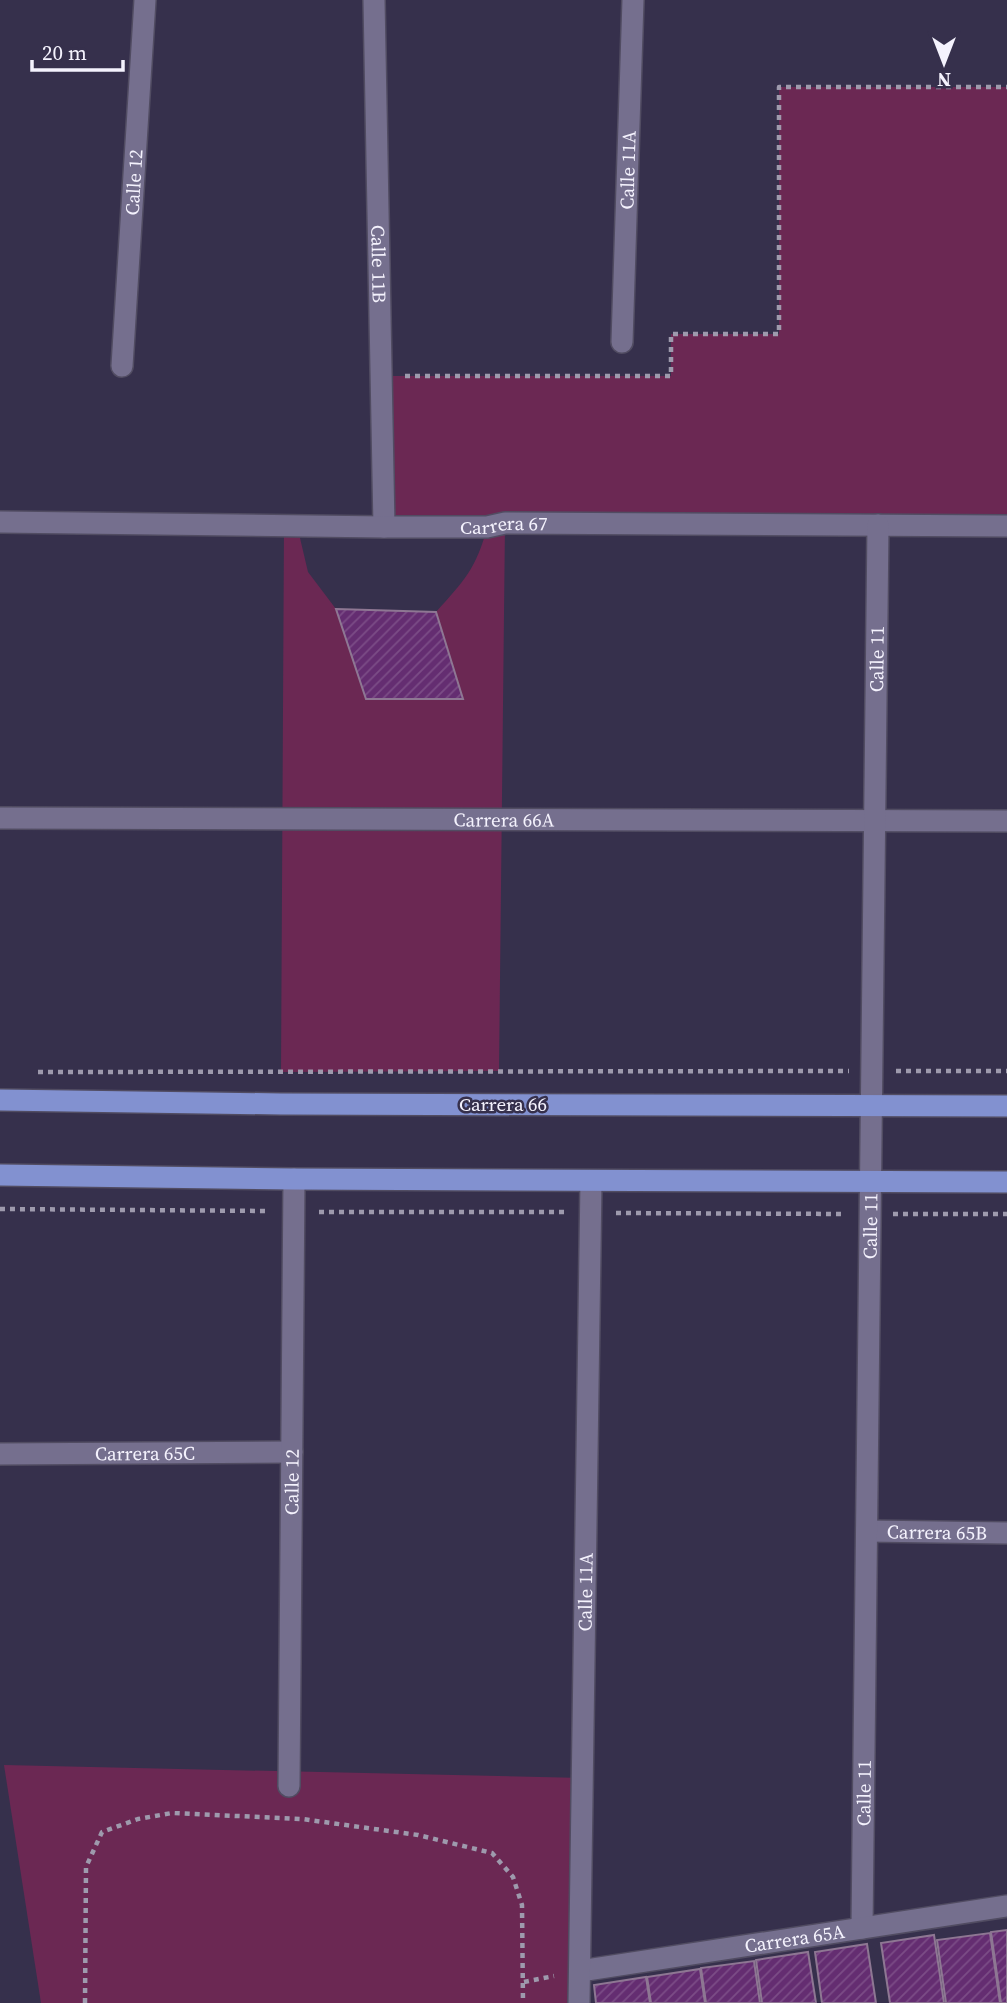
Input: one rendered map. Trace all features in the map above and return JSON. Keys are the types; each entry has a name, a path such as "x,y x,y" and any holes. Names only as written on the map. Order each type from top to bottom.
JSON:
{"main road":[{"name":"Carrera 66","path":"0,1100 281,1104 1007,1106"},
{"path":"0,1175 1007,1182"}],"street":[{"name":"Calle 12","path":"122,366 145,0"},
{"name":"Calle 11B","path":"374,0 384,527"},
{"name":"Calle 11A","path":"622,342 633,0"},
{"name":"Carrera 67","path":"0,522 384,527 487,527 505,523 1007,526"},
{"name":"Calle 11","path":"862,1928 878,525"},
{"name":"Carrera 66A","path":"0,818 1007,821"},
{"name":"Calle 12","path":"289,1786 294,1179"},
{"name":"Calle 11A","path":"579,2003 591,1181"},
{"name":"Carrera 65C","path":"0,1454 292,1452"},
{"name":"Carrera 65B","path":"867,1531 1007,1533"},
{"name":"Carrera 65A","path":"580,1971 1007,1906"}],"path":[{"path":"381,376 671,376 671,334 779,334 779,87 1007,87"},
{"path":"27,1072 1007,1071"},
{"path":"615,1213 850,1214"},
{"path":"892,1214 1007,1214"},
{"path":"85,2003 86,1867 102,1832 138,1819 172,1813 302,1819 418,1835 492,1853 513,1877 522,1905 523,2003"}],"shaded area":[{"path":"779,87 1007,87 1007,526 505,523 499,1071 281,1072 284,526 300,526 308,572 336,609 366,699 463,699 436,612 474,564 487,527 384,527 381,376 671,376 671,334 779,334"},
{"path":"4,1765 583,1778 579,2003 41,2003"}],"building":[{"path":"336,609 436,612 463,699 366,699"},
{"path":"1007,1930 1007,2003 1001,2003 991,1932"},
{"path":"990,1933 1000,2003 946,2003 937,1940"},
{"path":"934,1935 944,2003 890,2003 881,1943"},
{"path":"867,1944 876,2003 822,2003 815,1952"},
{"path":"808,1952 816,2003 762,2003 756,1960"},
{"path":"754,1961 760,2003 706,2003 701,1968"},
{"path":"700,1969 705,2003 651,2003 647,1977"},
{"path":"646,1977 650,2003 596,2003 594,1985"}]}
